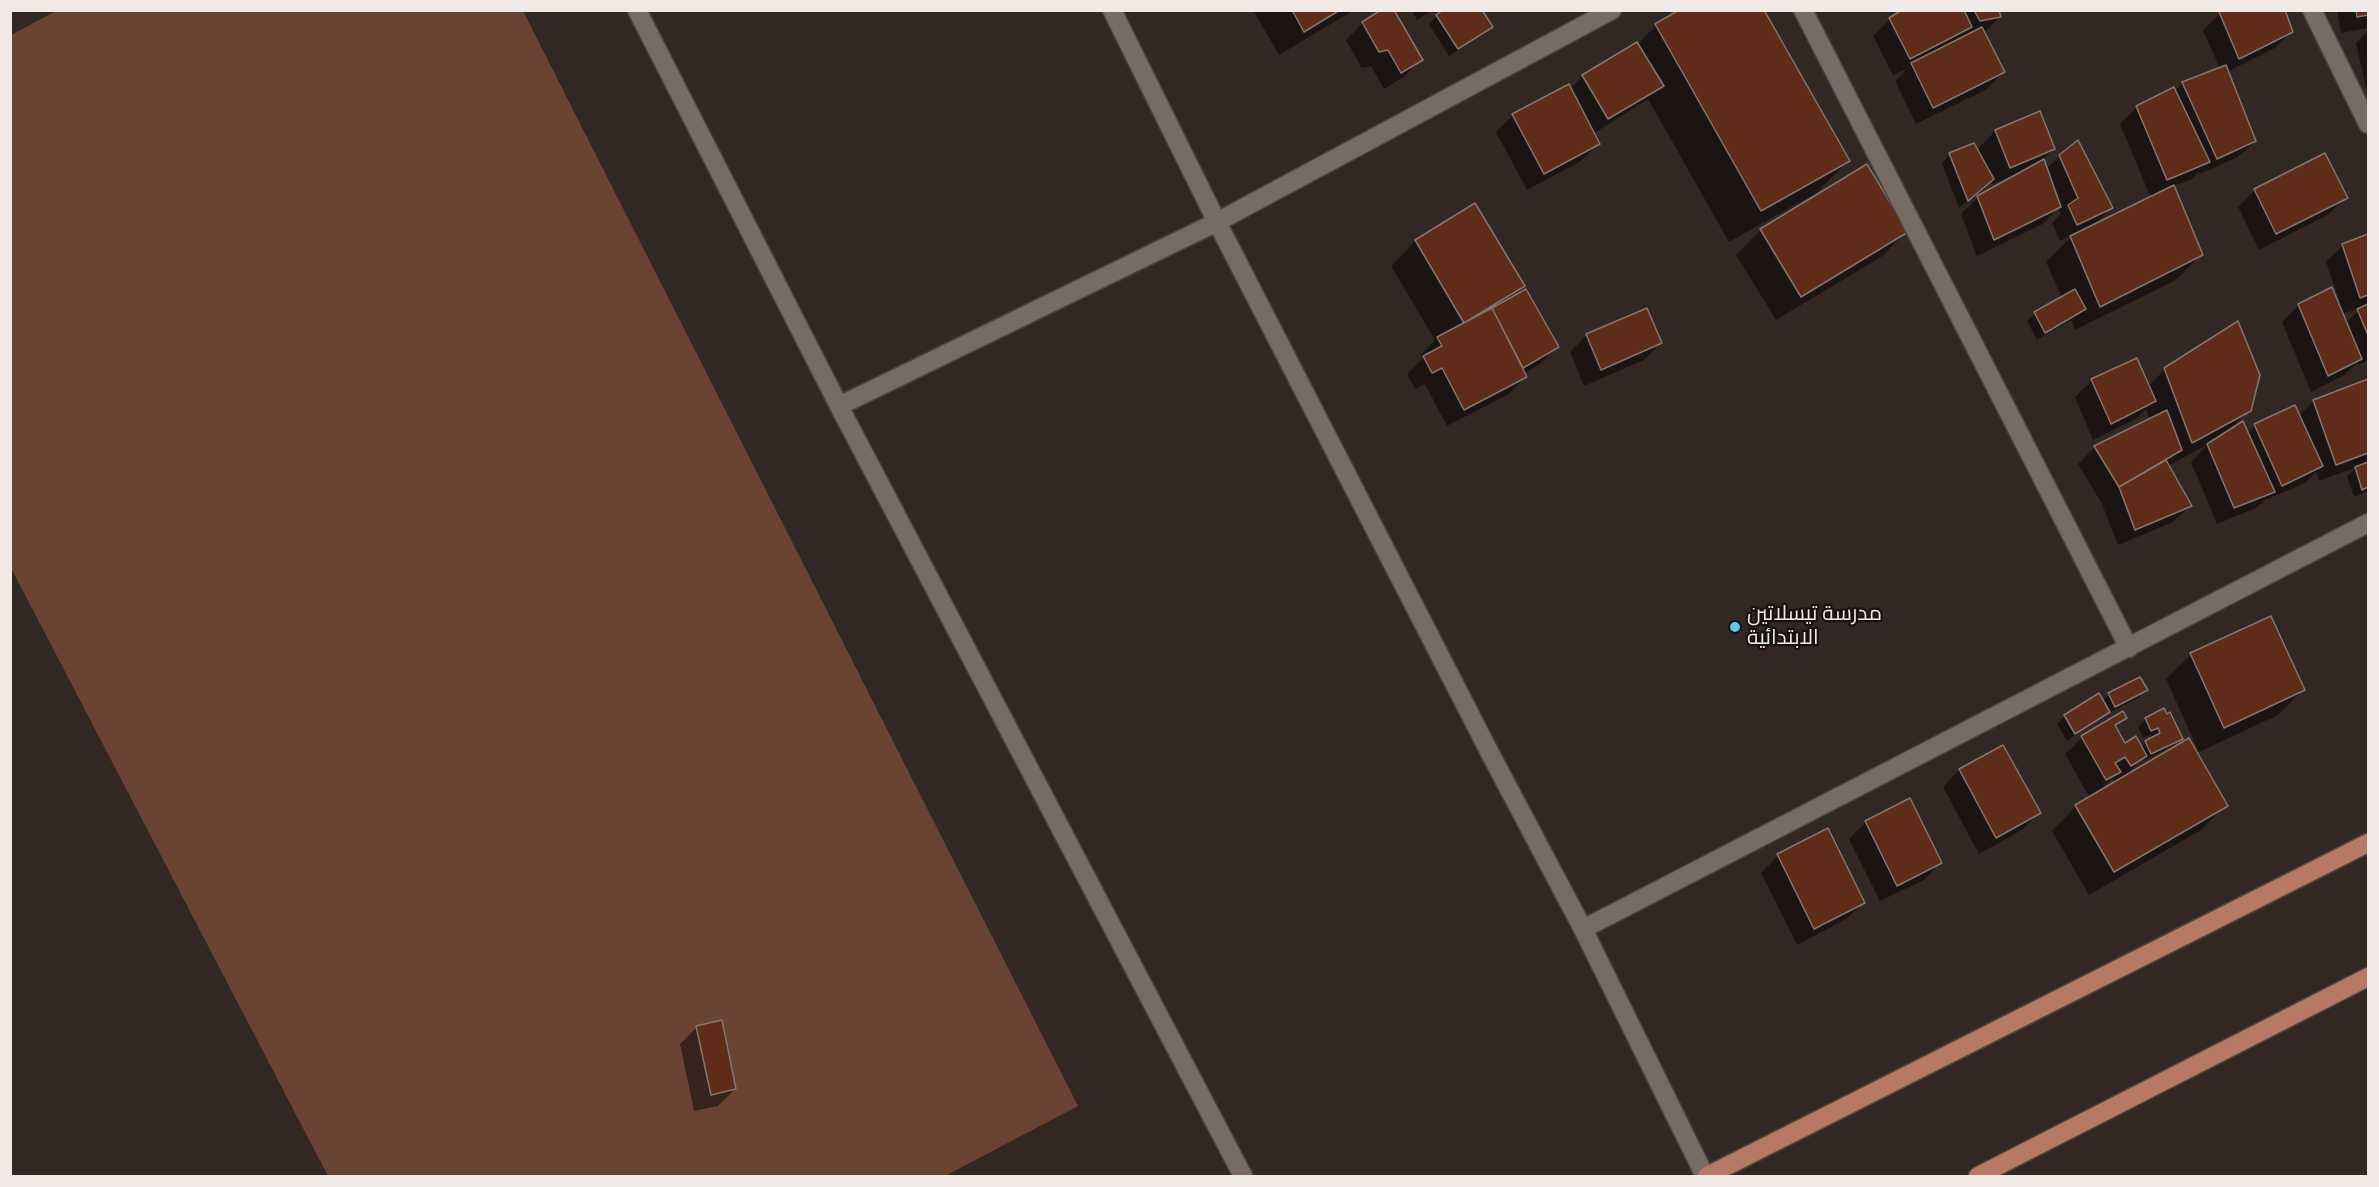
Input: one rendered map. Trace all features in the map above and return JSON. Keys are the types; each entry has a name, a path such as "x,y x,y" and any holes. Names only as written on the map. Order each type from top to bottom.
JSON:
{"main road":[{"path":"1706,1176 2368,843"},
{"path":"1978,1176 2368,977"}],"street":[{"path":"637,10 839,406 1243,1176"},
{"path":"1112,10 1217,222 1583,929 1706,1176"},
{"path":"839,406 1217,222 1612,10"},
{"path":"1803,10 2130,648"},
{"path":"2312,10 2368,124"},
{"path":"1583,929 2368,523"}],"shaded area":[{"path":"58,10 523,11 1078,1106 945,1176 328,1176 11,568 11,35"}],"building":[{"path":"1292,10 1340,10 1304,32"},
{"path":"1381,10 1394,10 1423,60 1401,73 1388,50 1379,52 1362,22"},
{"path":"1443,10 1482,10 1493,27 1458,49 1436,15"},
{"path":"1679,10 1764,10 1850,161 1761,211 1655,24"},
{"path":"1902,10 1964,10 1972,27 1910,59 1889,18"},
{"path":"1974,10 1999,10 2001,17 1980,21"},
{"path":"2223,10 2285,10 2293,32 2239,59 2219,12"},
{"path":"2356,10 2368,10 2368,15 2357,17"},
{"path":"1982,27 2005,72 1933,108 1911,63"},
{"path":"1637,42 1664,86 1608,119 1582,75"},
{"path":"2226,65 2256,141 2217,159 2182,82"},
{"path":"1569,84 1600,144 1544,174 1512,114"},
{"path":"2174,87 2210,162 2167,180 2136,106"},
{"path":"2040,111 2055,149 2010,168 1995,130"},
{"path":"2078,140 2113,208 2077,225 2068,205 2078,198 2059,155"},
{"path":"1974,143 1994,179 1968,201 1949,153"},
{"path":"2325,153 2348,198 2276,234 2254,189"},
{"path":"2044,159 2061,207 1994,240 1977,196"},
{"path":"1867,164 1908,232 1801,297 1760,229"},
{"path":"2174,185 2203,255 2100,307 2070,236"},
{"path":"1475,203 1525,286 1464,323 1415,240"},
{"path":"2368,234 2368,295 2360,298 2342,244"},
{"path":"2332,287 2362,359 2328,376 2298,304"},
{"path":"1526,289 1559,347 1523,368 1492,308"},
{"path":"2075,289 2086,309 2045,333 2034,312"},
{"path":"2368,304 2368,335 2357,309"},
{"path":"1492,308 1527,377 1464,410 1442,368 1432,373 1423,356 1442,346 1437,337"},
{"path":"1647,308 1662,343 1601,370 1586,334"},
{"path":"2238,321 2260,375 2251,411 2192,443 2164,368"},
{"path":"2137,358 2156,401 2111,424 2091,379"},
{"path":"2368,379 2368,453 2336,465 2313,400"},
{"path":"2295,405 2323,466 2282,486 2254,424"},
{"path":"2167,410 2182,450 2119,487 2094,446"},
{"path":"2243,421 2275,492 2234,508 2207,444"},
{"path":"2166,460 2192,506 2135,530 2119,487"},
{"path":"2368,462 2368,487 2362,490 2355,467"},
{"path":"2271,616 2305,690 2224,728 2190,653"},
{"path":"2140,677 2148,690 2115,707 2108,693"},
{"path":"2099,693 2110,712 2075,734 2064,715"},
{"path":"2164,708 2167,714 2170,712 2183,739 2151,754 2145,741 2160,733 2158,728 2151,731 2145,718"},
{"path":"2123,711 2127,718 2115,725 2125,743 2136,736 2147,756 2131,766 2125,757 2115,763 2121,772 2106,780 2081,736"},
{"path":"2189,738 2228,806 2114,872 2075,805"},
{"path":"2003,745 2041,813 1996,838 1959,769"},
{"path":"1910,798 1942,863 1897,886 1865,821"},
{"path":"1828,828 1865,903 1814,929 1777,854"},
{"path":"722,1020 736,1089 711,1095 696,1026"}],"place":[{"name":"مدرسة تيسلاتين الابتدائية","path":"1735,627"}]}
